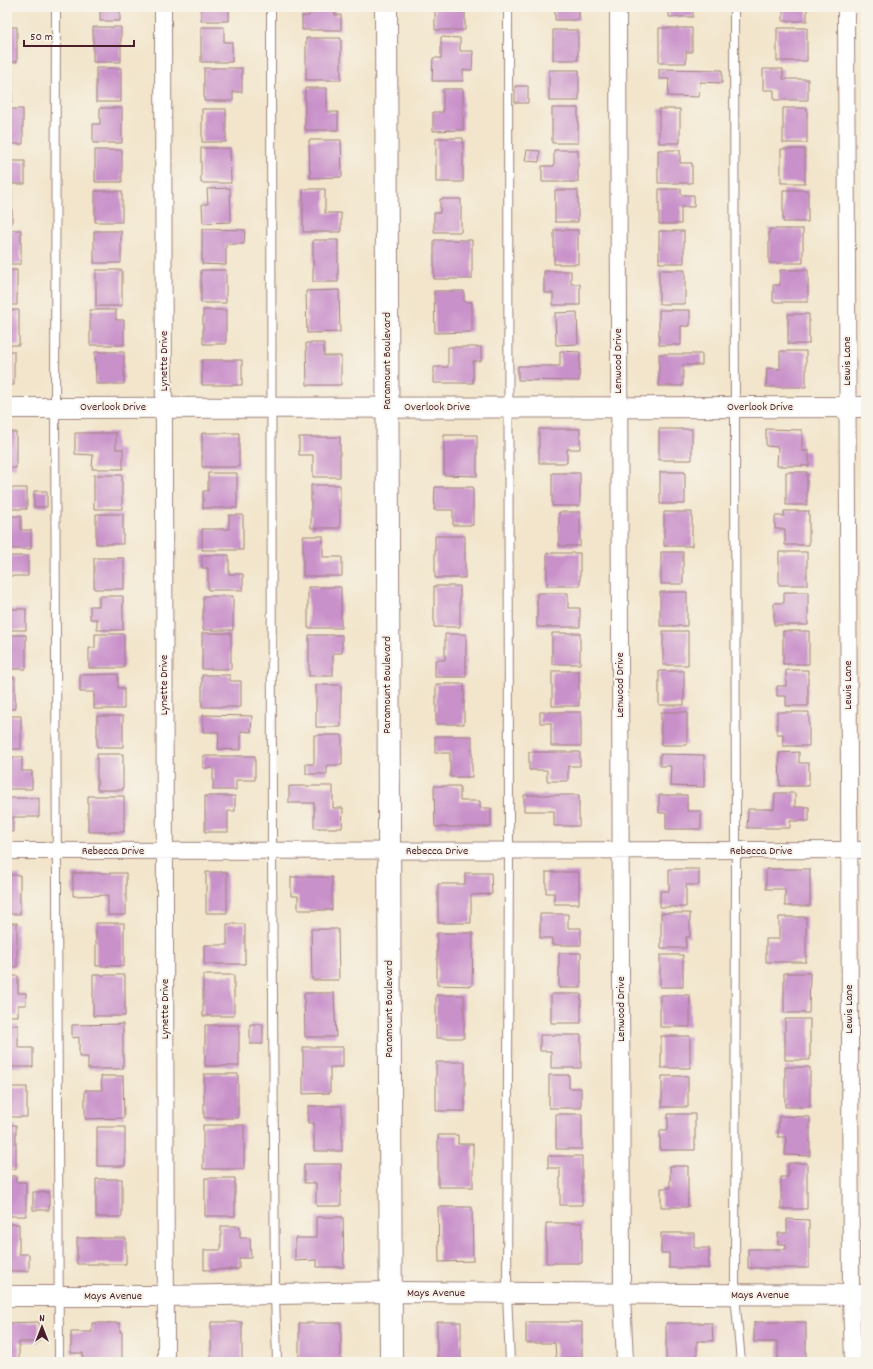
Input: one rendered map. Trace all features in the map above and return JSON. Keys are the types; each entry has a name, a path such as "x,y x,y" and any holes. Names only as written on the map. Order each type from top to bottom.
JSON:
{"main road":[{"name":"Paramount Boulevard","path":"386,7 391,1362"}],"street":[{"name":"Lynette Drive","path":"163,7 166,1362"},
{"name":"Lenwood Drive","path":"618,7 618,406 622,1294 626,1362"},
{"name":"Lewis Lane","path":"846,7 848,850 858,1295 853,1362"},
{"name":"Overlook Drive","path":"7,408 508,406 866,407"},
{"name":"Rebecca Drive","path":"7,851 866,850"},
{"name":"Mays Avenue","path":"7,1296 167,1296 390,1292 858,1295"}],"lane":[{"path":"56,7 55,408 59,1362"},
{"path":"271,7 272,851 275,1294 277,1362"},
{"path":"508,7 509,851 507,1293 510,1362"},
{"path":"734,7 736,851 735,1295 741,1362"}],"building":[{"path":"100,7 120,7 120,21 100,21"},
{"path":"201,7 229,7 229,21 201,21"},
{"path":"309,7 335,7 335,15 341,15 341,30 302,30 302,16 309,16"},
{"path":"435,7 465,7 465,30 435,30"},
{"path":"555,7 579,7 579,20 555,20"},
{"path":"669,7 693,7 693,17 669,17"},
{"path":"783,7 807,7 807,21 783,21"},
{"path":"7,27 17,27 17,62 7,62"},
{"path":"93,27 121,27 121,62 93,62"},
{"path":"201,27 224,27 224,42 232,42 232,62 201,62"},
{"path":"659,28 692,28 692,52 686,52 686,63 659,63"},
{"path":"777,28 807,28 807,61 777,61"},
{"path":"553,30 578,30 578,60 553,60"},
{"path":"441,37 460,38 460,51 473,51 472,70 463,70 463,81 432,81 433,58 441,58"},
{"path":"306,38 341,38 341,80 306,80"},
{"path":"96,68 121,68 121,102 96,102"},
{"path":"204,68 242,68 242,92 233,92 233,101 204,101"},
{"path":"7,69 12,69 12,102 7,102"},
{"path":"659,69 722,70 722,83 700,82 699,97 668,96 669,79 659,79"},
{"path":"763,69 783,69 783,79 808,79 808,100 774,100 774,90 763,90"},
{"path":"549,70 579,70 579,101 549,101"},
{"path":"515,86 528,86 528,103 515,103"},
{"path":"305,88 327,88 327,112 338,112 338,130 305,130"},
{"path":"443,89 463,89 463,130 433,131 433,112 443,112"},
{"path":"100,108 122,108 122,143 93,143 93,124 100,124"},
{"path":"552,108 578,108 578,143 552,143"},
{"path":"783,108 807,108 807,143 783,143"},
{"path":"7,109 23,109 23,144 7,144"},
{"path":"202,109 226,109 226,142 202,142"},
{"path":"659,109 680,109 680,143 659,143"},
{"path":"436,138 463,138 463,182 436,182"},
{"path":"309,140 341,140 342,177 310,178"},
{"path":"201,148 230,148 231,183 201,183"},
{"path":"781,149 805,149 805,183 781,183"},
{"path":"95,150 122,150 122,182 95,182"},
{"path":"527,150 540,151 539,162 525,161"},
{"path":"554,150 578,150 578,182 542,182 542,166 554,166"},
{"path":"658,150 680,150 680,163 692,163 692,183 658,183"},
{"path":"7,161 25,161 25,184 7,184"},
{"path":"230,188 231,222 203,223 202,204 208,204 207,189"},
{"path":"7,189 12,189 12,224 7,224"},
{"path":"303,189 325,189 325,213 341,213 341,232 303,232"},
{"path":"659,189 681,189 681,195 694,195 694,207 681,207 681,224 659,224"},
{"path":"555,190 578,190 578,222 555,222"},
{"path":"783,190 808,190 808,222 783,222"},
{"path":"95,191 122,191 122,222 95,222"},
{"path":"440,199 461,199 461,232 434,232 434,213 440,213"},
{"path":"202,229 245,230 244,244 226,244 226,265 202,264"},
{"path":"769,229 803,229 803,263 769,263"},
{"path":"7,230 21,230 21,264 7,264"},
{"path":"554,230 578,230 578,264 554,264"},
{"path":"94,231 121,231 121,263 94,263"},
{"path":"659,231 684,231 684,263 659,263"},
{"path":"313,240 338,240 338,282 313,282"},
{"path":"434,240 472,240 472,279 434,279"},
{"path":"7,270 17,270 17,305 7,305"},
{"path":"96,270 122,270 122,306 96,306"},
{"path":"201,270 226,270 226,303 201,303"},
{"path":"659,270 685,270 685,304 659,304"},
{"path":"780,270 808,270 808,302 773,302 773,285 780,285"},
{"path":"544,271 571,271 571,284 580,284 580,305 553,305 553,293 544,293"},
{"path":"339,290 340,332 307,333 306,291"},
{"path":"434,291 464,291 464,302 472,302 472,332 435,333"},
{"path":"7,310 19,310 19,345 7,345"},
{"path":"90,310 116,310 116,320 124,320 124,345 90,345"},
{"path":"203,310 226,310 226,344 203,344"},
{"path":"659,310 690,310 690,326 681,326 681,345 659,345"},
{"path":"577,312 578,344 556,345 555,313"},
{"path":"788,314 809,314 809,344 788,344"},
{"path":"306,343 324,343 324,356 341,356 341,385 307,385"},
{"path":"448,347 481,347 481,361 473,361 473,383 434,383 434,367 448,367"},
{"path":"7,351 14,351 14,385 7,385"},
{"path":"560,351 580,352 579,381 518,380 518,366 560,366"},
{"path":"780,351 806,351 806,387 766,387 767,368 780,369"},
{"path":"95,352 124,352 124,384 96,384"},
{"path":"659,354 702,354 702,365 683,365 683,386 659,386"},
{"path":"202,360 242,360 242,385 202,385"},
{"path":"539,429 580,429 580,449 567,449 567,463 539,463"},
{"path":"659,429 692,429 692,460 659,460"},
{"path":"766,429 802,430 802,451 809,451 809,466 777,466 778,447 766,446"},
{"path":"7,432 16,432 16,468 7,468"},
{"path":"75,433 116,433 116,449 123,449 123,469 92,469 93,455 75,454"},
{"path":"202,433 239,433 239,467 202,467"},
{"path":"444,435 477,435 477,476 444,475"},
{"path":"299,437 340,437 340,477 313,477 313,455 299,455"},
{"path":"660,472 685,472 685,504 660,504"},
{"path":"786,472 807,472 807,505 786,505"},
{"path":"208,473 237,473 237,508 203,508 203,491 208,491"},
{"path":"552,473 580,473 580,506 552,506"},
{"path":"94,475 122,475 122,509 94,509"},
{"path":"311,485 340,485 340,528 311,528"},
{"path":"435,487 473,487 473,525 453,525 453,510 434,510"},
{"path":"7,488 27,488 27,509 7,509"},
{"path":"34,491 47,491 47,507 34,507"},
{"path":"784,511 809,511 809,545 785,545 785,529 775,529 775,516 784,516"},
{"path":"559,512 580,512 580,546 559,546"},
{"path":"664,512 692,512 692,546 664,546"},
{"path":"96,514 123,514 123,544 96,544"},
{"path":"229,515 243,515 243,550 202,550 202,529 229,529"},
{"path":"7,516 21,516 21,530 31,530 31,549 7,549"},
{"path":"303,536 323,536 323,557 342,557 342,576 303,576"},
{"path":"435,536 465,536 465,578 435,578"},
{"path":"661,552 683,552 683,584 661,584"},
{"path":"779,552 807,552 807,585 779,585"},
{"path":"547,553 580,553 580,586 547,586"},
{"path":"202,555 229,555 229,574 243,574 243,590 208,590 208,568 202,568"},
{"path":"7,556 28,556 28,576 8,576 8,590 7,590"},
{"path":"94,558 124,558 124,589 94,589"},
{"path":"434,586 460,586 460,627 434,627"},
{"path":"308,587 341,587 341,628 308,628"},
{"path":"660,592 687,592 687,626 660,626"},
{"path":"784,592 808,592 808,625 774,625 774,603 784,603"},
{"path":"537,593 568,593 568,608 580,608 580,627 537,627"},
{"path":"99,596 123,596 123,630 97,630 97,619 90,619 90,606 99,606"},
{"path":"203,596 233,596 233,630 203,630"},
{"path":"7,609 26,609 26,630 7,630"},
{"path":"663,631 688,631 688,665 663,665"},
{"path":"783,631 809,631 809,664 783,664"},
{"path":"202,633 231,633 231,669 202,669"},
{"path":"552,633 580,633 580,664 552,664"},
{"path":"95,634 124,634 124,668 89,668 89,648 95,648"},
{"path":"445,634 466,634 466,677 435,677 435,660 445,660"},
{"path":"7,635 26,635 26,669 7,669"},
{"path":"309,635 342,635 342,653 333,653 333,676 309,676"},
{"path":"786,670 808,670 808,706 786,706 786,696 777,696 777,686 786,686"},
{"path":"552,671 579,671 579,706 552,706"},
{"path":"659,671 684,671 684,705 659,705"},
{"path":"118,674 118,688 124,688 124,709 94,709 94,692 80,692 80,675"},
{"path":"202,675 230,675 230,681 241,681 241,707 202,707"},
{"path":"7,677 15,677 15,709 7,709"},
{"path":"436,684 464,684 464,724 436,724"},
{"path":"316,685 341,685 341,727 316,727"},
{"path":"540,712 581,712 581,746 551,746 551,723 540,723"},
{"path":"661,712 687,712 687,745 661,745"},
{"path":"777,712 809,712 809,746 783,746 783,734 777,734"},
{"path":"203,715 252,716 251,732 241,731 241,750 218,749 219,732 203,732"},
{"path":"7,716 21,716 21,749 7,749"},
{"path":"97,716 123,716 123,747 97,747"},
{"path":"314,735 342,735 342,765 327,765 327,774 306,774 306,764 314,764"},
{"path":"435,736 472,736 472,777 450,777 450,753 435,753"},
{"path":"529,752 580,752 580,766 568,766 568,781 547,781 547,770 529,770"},
{"path":"799,752 799,763 809,763 809,786 780,786 779,753"},
{"path":"97,754 123,754 123,790 97,790"},
{"path":"660,754 704,755 704,787 670,786 671,766 660,766"},
{"path":"203,756 255,756 255,780 236,780 236,790 213,790 213,768 203,768"},
{"path":"7,757 22,757 22,771 32,771 32,789 7,789"},
{"path":"289,786 333,786 333,808 343,808 342,828 314,828 314,803 289,803"},
{"path":"434,786 460,786 460,801 480,801 480,808 491,808 491,827 435,827"},
{"path":"775,793 795,793 795,807 809,807 809,821 790,821 790,828 747,828 748,809 774,809"},
{"path":"524,795 579,795 579,826 554,826 554,811 524,811"},
{"path":"659,795 687,795 687,811 701,811 701,829 666,829 666,813 659,813"},
{"path":"88,796 124,796 124,832 88,832"},
{"path":"205,796 235,796 235,811 228,811 228,832 205,832"},
{"path":"7,798 39,798 39,817 13,817 13,832 7,832"},
{"path":"669,869 699,869 699,885 686,885 686,907 660,907 660,891 669,891"},
{"path":"766,869 810,869 810,906 785,906 785,889 766,889"},
{"path":"206,872 227,872 227,913 206,913"},
{"path":"546,872 579,872 579,904 554,904 554,893 546,893"},
{"path":"73,873 126,873 126,915 108,915 108,895 73,896"},
{"path":"465,873 491,873 492,894 471,895 471,923 438,923 438,884 465,884"},
{"path":"7,875 20,875 20,914 7,914"},
{"path":"291,877 332,877 332,910 298,910 298,896 291,896"},
{"path":"661,913 690,913 690,937 686,937 686,948 661,948"},
{"path":"540,914 568,914 568,928 581,928 581,945 552,945 552,938 540,938"},
{"path":"779,917 806,917 806,962 766,962 766,939 779,939"},
{"path":"7,923 17,923 17,967 7,967"},
{"path":"96,923 124,923 124,966 96,966"},
{"path":"227,924 245,924 245,964 204,964 204,945 227,945"},
{"path":"311,929 338,929 339,980 312,980"},
{"path":"437,933 473,933 472,986 437,985"},
{"path":"559,953 581,953 581,988 559,988"},
{"path":"660,955 683,955 683,987 660,987"},
{"path":"784,973 810,973 809,1013 784,1013"},
{"path":"93,975 125,975 125,1016 93,1016"},
{"path":"203,975 234,975 234,1016 203,1016"},
{"path":"7,976 18,976 18,993 26,993 26,1005 18,1005 18,1016 7,1016"},
{"path":"304,993 334,993 336,1037 305,1037"},
{"path":"551,994 581,994 581,1023 551,1023"},
{"path":"436,995 464,995 464,1038 436,1038"},
{"path":"660,995 690,995 690,1027 660,1027"},
{"path":"785,1019 810,1019 810,1060 785,1060"},
{"path":"123,1024 123,1069 88,1069 88,1057 79,1057 79,1037 72,1038 72,1025"},
{"path":"250,1024 263,1024 263,1044 250,1044"},
{"path":"7,1025 18,1025 18,1048 33,1048 33,1067 7,1067"},
{"path":"205,1025 239,1025 239,1066 205,1066"},
{"path":"540,1035 581,1035 581,1068 551,1068 551,1051 540,1051"},
{"path":"661,1036 690,1036 690,1068 661,1068"},
{"path":"303,1047 343,1047 343,1067 330,1067 330,1093 303,1094"},
{"path":"436,1062 465,1062 465,1111 436,1111"},
{"path":"785,1067 810,1067 810,1107 785,1107"},
{"path":"204,1074 238,1074 238,1118 204,1118"},
{"path":"7,1075 10,1075 10,1087 27,1087 27,1117 7,1117"},
{"path":"549,1075 569,1075 569,1088 581,1088 581,1108 549,1108"},
{"path":"101,1076 123,1076 124,1118 85,1119 85,1090 102,1090"},
{"path":"662,1076 688,1076 688,1107 662,1107"},
{"path":"308,1106 342,1106 342,1151 314,1151 314,1123 308,1123"},
{"path":"556,1114 582,1114 582,1149 556,1149"},
{"path":"668,1114 695,1114 695,1150 660,1150 660,1130 668,1130"},
{"path":"779,1116 810,1117 810,1156 785,1155 786,1137 778,1137"},
{"path":"7,1125 16,1125 16,1169 7,1169"},
{"path":"203,1125 244,1125 244,1169 203,1169"},
{"path":"97,1127 125,1127 125,1166 97,1166"},
{"path":"438,1135 458,1135 458,1144 473,1144 473,1187 438,1187"},
{"path":"548,1156 582,1156 582,1205 560,1205 560,1168 548,1168"},
{"path":"788,1163 807,1163 807,1209 781,1209 781,1177 788,1177"},
{"path":"304,1164 341,1164 341,1206 316,1206 316,1183 304,1183"},
{"path":"670,1166 688,1166 688,1207 661,1207 661,1188 670,1188"},
{"path":"7,1176 16,1176 16,1182 26,1182 26,1216 7,1216"},
{"path":"205,1178 235,1178 235,1216 205,1216"},
{"path":"96,1179 122,1179 122,1217 96,1217"},
{"path":"33,1192 49,1192 49,1210 33,1210"},
{"path":"438,1207 472,1207 473,1261 439,1262"},
{"path":"316,1217 343,1217 344,1267 317,1267 317,1260 295,1261 295,1238 316,1238"},
{"path":"787,1219 809,1220 809,1268 748,1268 748,1249 786,1249 786,1244 778,1244 778,1233 787,1233"},
{"path":"546,1223 582,1223 582,1263 546,1263"},
{"path":"7,1224 19,1224 19,1254 29,1254 29,1271 7,1271"},
{"path":"221,1226 240,1226 240,1238 250,1238 251,1258 239,1258 239,1269 204,1270 204,1250 221,1250"},
{"path":"661,1233 694,1233 694,1248 709,1248 709,1268 669,1268 669,1253 661,1253"},
{"path":"77,1238 126,1238 126,1264 77,1264"},
{"path":"39,1322 39,1342 19,1342 19,1362 7,1362 7,1323"},
{"path":"211,1322 242,1322 242,1362 211,1362"},
{"path":"437,1322 461,1322 461,1362 437,1362"},
{"path":"526,1322 582,1322 582,1358 556,1358 555,1343 526,1343"},
{"path":"754,1322 806,1322 806,1362 778,1362 778,1342 754,1342"},
{"path":"92,1323 120,1323 120,1332 122,1332 122,1362 83,1362 83,1353 71,1353 71,1332 92,1332"},
{"path":"299,1323 341,1323 341,1362 299,1362"},
{"path":"666,1323 712,1323 713,1341 697,1341 697,1362 666,1362"}]}
